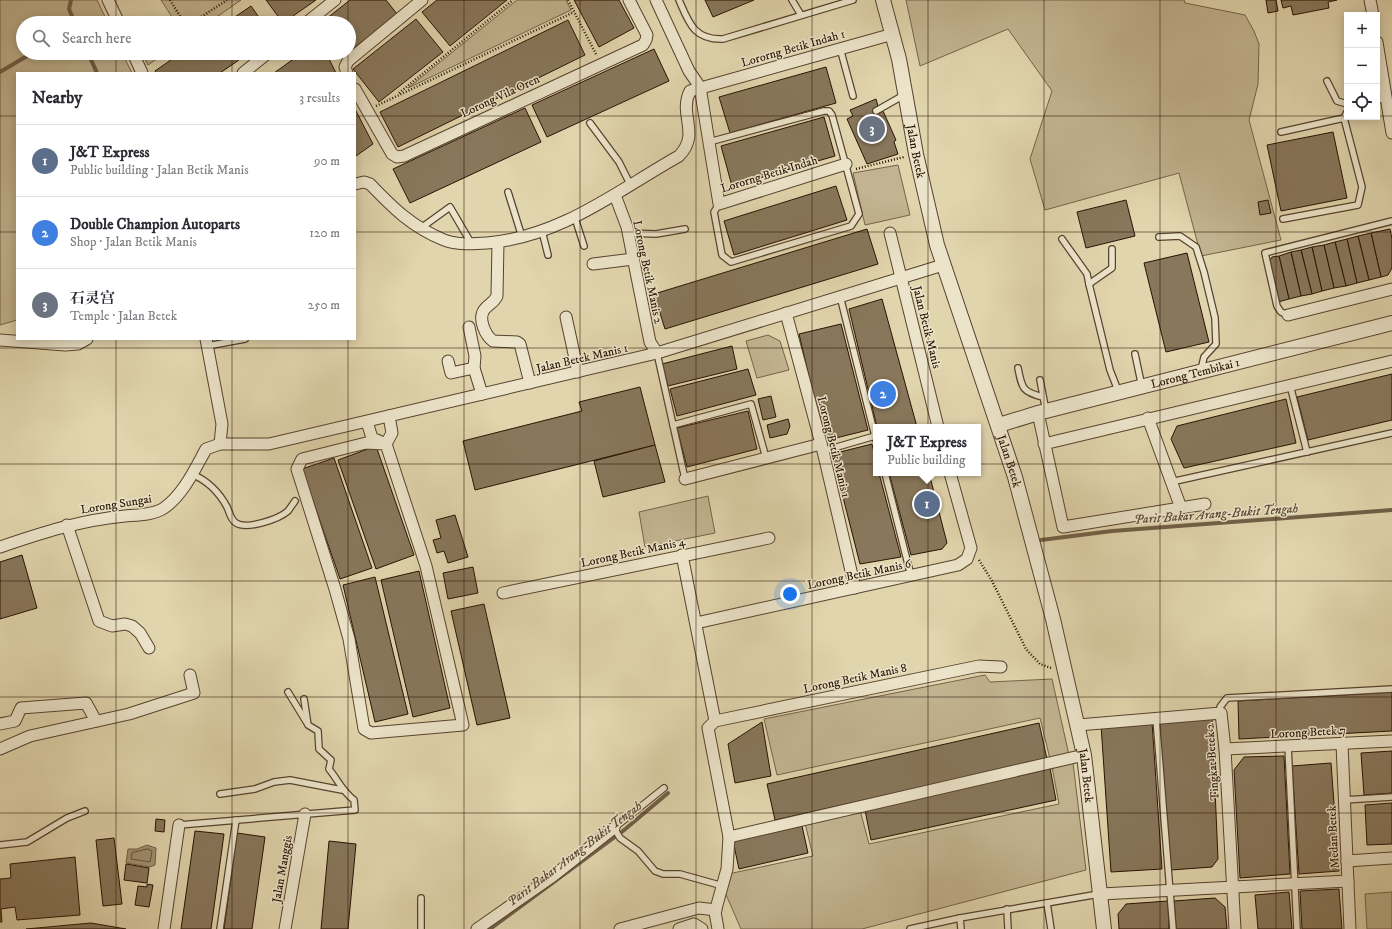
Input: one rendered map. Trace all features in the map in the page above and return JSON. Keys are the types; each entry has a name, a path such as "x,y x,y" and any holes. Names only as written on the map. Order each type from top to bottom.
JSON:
{"street":[{"path":"108,0 116,16"},
{"path":"315,16 335,0"},
{"path":"356,54 422,0"},
{"name":"Lorong Vila Oren","path":"356,90 392,154 397,157 404,156 600,63 643,45 647,35 629,0"},
{"path":"356,184 364,182 370,184 399,214 421,228 446,240 471,244 498,242 542,231 575,218 679,156 686,148 690,130 685,100 690,91 700,87 689,71 656,0"},
{"name":"Jalan Betek","path":"883,0 893,34 930,220 943,265 999,425 1015,477 1065,669 1084,755 1104,929"},
{"path":"1370,0 1372,12"},
{"name":"Lororng Betik Indah 1","path":"700,87 893,34"},
{"path":"1378,48 1382,99 1392,133"},
{"path":"136,60 142,72"},
{"path":"244,72 259,60"},
{"path":"347,72 346,67 349,60"},
{"name":"Lororng Betik Indah","path":"700,87 719,204 846,164"},
{"name":"Lorong Betik Manis 2","path":"615,195 628,233 650,342 658,353"},
{"name":"Jalan Betik Manis","path":"890,233 937,424"},
{"path":"498,242 497,296 494,302 484,310 482,320 486,333 493,341 517,342 520,344 530,383"},
{"path":"593,264 633,259"},
{"name":"Jalan Betek Manis 1","path":"220,444 269,444 658,353 943,265"},
{"path":"1288,315 1392,289"},
{"name":"Lorong Betik Manis 1","path":"786,313 822,448 855,588"},
{"path":"566,317 578,372"},
{"name":"Lorong Tembikai 1","path":"999,425 1042,412 1392,323"},
{"path":"470,327 475,356 474,368 482,394"},
{"path":"0,340 65,345 78,344 85,340"},
{"path":"206,342 222,424 220,444"},
{"path":"448,361 450,373 474,368"},
{"path":"1044,444 1392,361"},
{"path":"1042,412 1044,444 1062,527 1205,504"},
{"path":"386,444 366,443 302,460 297,469 335,589 349,639 364,729 371,733 463,725 426,566 386,444 392,433 389,416"},
{"path":"1148,418 1181,508"},
{"path":"367,422 372,438 386,444"},
{"name":"Lorong Sungai","path":"0,547 67,525 100,518 152,513 163,509 178,494 192,474 206,448 220,444"},
{"path":"685,479 766,458 822,448"},
{"path":"951,476 971,548"},
{"path":"67,525 99,621 112,626 125,624 132,626 140,633 149,648"},
{"name":"Lorong Betik Manis 4","path":"503,593 769,538"},
{"name":"Lorong Betik Manis 6","path":"696,623 958,565 967,559 971,548"},
{"path":"682,556 715,721 708,728 729,837 729,853 723,886 716,910 716,922 718,929"},
{"name":"Lorong Betik Manis 8","path":"715,721 979,666 1001,667"},
{"path":"0,749 30,736 129,714 194,693 190,675"},
{"path":"0,724 15,721 21,708 86,703 96,721"},
{"name":"Tingkat Betek 2","path":"1078,725 1221,713 1225,749 1235,929"},
{"name":"Lorong Betek 7","path":"1225,749 1392,741"},
{"name":"Medan Betek","path":"1342,744 1350,929"},
{"path":"729,837 1084,755"},
{"name":"Jalan Manggis","path":"285,929 305,814"},
{"path":"164,929 179,825"},
{"path":"477,929 553,876 614,828"},
{"path":"1347,861 1392,858"},
{"path":"1101,894 1348,882"},
{"path":"620,929 699,908 716,910"},
{"path":"679,929 698,927"}],"lane":[{"path":"679,0 691,26 697,33 715,39 723,39 853,0"},
{"path":"792,0 801,15"},
{"path":"840,48 853,96"},
{"path":"1327,81 1337,101 1344,103"},
{"path":"876,111 904,95"},
{"path":"709,142 824,111 829,111 832,115 859,214 852,226 731,262 722,255 714,212 719,204"},
{"path":"1281,132 1344,118"},
{"path":"1282,219 1358,205 1362,187 1345,120"},
{"path":"590,123 619,162 630,184"},
{"path":"508,192 522,237"},
{"path":"421,228 450,207 471,244"},
{"path":"575,218 584,246"},
{"path":"1288,315 1281,312 1277,306 1265,253 1392,221"},
{"path":"628,233 656,234 685,229"},
{"path":"542,231 548,255"},
{"path":"1159,237 1180,236 1196,247 1204,272 1215,318 1216,344 1204,357 1201,372"},
{"path":"1062,239 1087,274 1110,370 1119,393"},
{"path":"1089,284 1112,268 1112,249"},
{"path":"840,296 873,426"},
{"path":"206,342 232,340"},
{"path":"658,353 685,479"},
{"path":"1135,354 1142,387"},
{"path":"1018,368 1022,388 1030,394 1044,397"},
{"path":"1040,380 1044,397 1042,412"},
{"path":"1290,385 1307,452"},
{"path":"673,425 751,404 766,458"},
{"path":"1172,482 1392,433"},
{"path":"822,448 873,439"},
{"path":"192,474 205,480 215,489 228,509 231,518 236,524 244,525 272,520 288,511 295,501"},
{"path":"886,476 911,576"},
{"path":"1221,713 1220,707 1227,698 1392,689"},
{"path":"288,692 308,725 318,731 319,749 331,760 329,769 340,782 342,790"},
{"path":"304,699 308,725"},
{"path":"1156,718 1173,929"},
{"path":"1288,746 1297,929"},
{"path":"179,825 355,810 354,800 342,790 290,780 274,782 255,789 220,794"},
{"path":"664,788 614,828 620,838 638,851 655,871 663,874 680,874 723,886"},
{"path":"1344,800 1392,797"},
{"path":"0,845 27,842 67,818 85,811"},
{"path":"220,929 236,820"},
{"path":"910,929 960,918 1101,894"},
{"path":"421,898 421,929"},
{"path":"1047,903 1051,929"},
{"path":"1007,910 1008,929"},
{"path":"960,918 961,929"}],"path":[{"path":"170,0 180,16"},
{"path":"203,16 227,0"},
{"path":"396,96 513,0"},
{"path":"568,0 600,63"},
{"path":"368,110 574,12"},
{"path":"846,164 852,170 916,154"},
{"path":"971,548 992,581 1026,649 1040,664 1050,668 1065,669"}],"shaded area":[{"path":"0,0 97,0 105,16 16,16 16,60 126,60 132,72 16,72 16,320 0,325"},
{"path":"161,0 241,0 218,16 171,16"},
{"path":"517,0 566,0 571,10 408,88"},
{"path":"906,0 1184,0 1185,3 1245,15 1259,44 1258,84 1249,120 1281,240 1201,256 1179,173 1045,210 1030,159 1052,91 1008,29 920,66"},
{"path":"146,60 155,60 148,65"},
{"path":"898,165 910,215 865,225 853,173"},
{"path":"768,335 780,341 789,370 757,378 746,341"},
{"path":"708,496 715,533 645,547 639,512"},
{"path":"985,675 990,682 1052,679 1069,755 1050,759 1040,718 777,775 764,719"},
{"path":"1073,763 1086,870 862,929 741,929 724,890 728,874 813,856 805,823 860,810 869,844 1059,804 1052,767"},
{"path":"1392,892 1392,929 1367,929 1365,894"}],"water":[{"path":"147,845 156,848 155,865 150,867 126,863 128,849 137,849"}],"building":[{"path":"266,0 316,0 293,16 278,16"},
{"path":"350,0 386,0 397,14 356,46 356,16 330,16"},
{"path":"437,0 507,0 450,46 422,12"},
{"path":"574,0 619,0 634,28 599,47"},
{"path":"705,0 754,0 713,17"},
{"path":"1266,0 1276,0 1278,11 1268,13"},
{"path":"1281,0 1337,0 1328,2 1329,8 1293,15 1291,6 1283,8"},
{"path":"251,6 258,16 236,16"},
{"path":"416,19 443,52 379,102 353,69"},
{"path":"568,20 585,55 398,147 380,112"},
{"path":"654,49 669,81 547,137 532,105"},
{"path":"171,60 239,60 221,72 155,71"},
{"path":"292,60 330,60 336,72 275,72"},
{"path":"826,67 836,103 730,133 719,97"},
{"path":"876,99 878,106 874,108 878,114 883,111 896,140 894,142 898,154 867,164 847,119 853,116 850,110"},
{"path":"525,108 541,142 410,203 393,169"},
{"path":"356,111 373,144 356,156"},
{"path":"824,117 835,156 732,186 721,146"},
{"path":"1333,132 1347,198 1281,211 1267,145"},
{"path":"836,186 847,220 734,255 724,221"},
{"path":"1126,200 1135,236 1086,248 1077,212"},
{"path":"1268,200 1271,213 1260,215 1258,202"},
{"path":"867,229 878,264 665,329 654,294"},
{"path":"1390,229 1392,239 1392,268 1388,275 1381,277 1371,233"},
{"path":"1371,233 1381,277 1369,280 1358,236"},
{"path":"1358,236 1369,280 1357,283 1347,239"},
{"path":"1347,239 1357,283 1346,286 1335,242"},
{"path":"1335,242 1346,286 1334,288 1324,245"},
{"path":"1324,245 1334,288 1322,291 1312,247"},
{"path":"1312,247 1322,291 1312,294 1301,250"},
{"path":"1301,250 1312,294 1301,296 1291,252"},
{"path":"1291,252 1301,296 1289,299 1279,256"},
{"path":"1187,253 1209,342 1166,352 1144,263"},
{"path":"1279,256 1289,299 1278,302 1268,263 1272,257"},
{"path":"882,299 916,424 876,424 849,309"},
{"path":"841,324 868,430 824,441 799,334"},
{"path":"732,346 737,369 668,386 662,364"},
{"path":"748,369 756,395 677,416 670,389"},
{"path":"1392,374 1392,420 1308,440 1297,397"},
{"path":"640,387 655,445 475,490 463,441 582,411 579,402"},
{"path":"771,396 776,417 763,420 758,399"},
{"path":"1286,399 1296,443 1184,468 1171,439 1177,426"},
{"path":"748,411 757,449 687,467 677,428"},
{"path":"788,419 790,426 787,434 770,438 767,425"},
{"path":"872,444 873,476 880,476 901,557 860,564 832,454"},
{"path":"655,445 665,482 603,497 594,461"},
{"path":"376,446 414,555 376,569 338,460"},
{"path":"334,458 372,568 340,579 302,469"},
{"path":"890,476 930,476 947,543 942,549 911,555"},
{"path":"455,515 468,557 448,563 444,551 437,553 433,540 441,538 436,520"},
{"path":"22,555 37,608 0,619 0,562"},
{"path":"473,567 478,593 448,599 443,573"},
{"path":"419,571 450,708 413,717 381,580"},
{"path":"375,577 408,714 375,722 343,585"},
{"path":"484,604 510,718 477,725 451,611"},
{"path":"1392,692 1392,731 1239,739 1238,701"},
{"path":"1212,719 1218,859 1212,867 1171,870 1159,724"},
{"path":"762,722 771,776 735,783 728,744"},
{"path":"1152,722 1162,869 1111,872 1101,725"},
{"path":"1039,723 1047,759 775,820 767,784"},
{"path":"1392,751 1392,793 1364,795 1361,753"},
{"path":"1284,756 1290,874 1240,878 1234,770 1244,757"},
{"path":"1331,763 1339,871 1299,874 1292,766"},
{"path":"1050,768 1056,800 871,840 865,810"},
{"path":"1392,803 1392,844 1367,845 1365,805"},
{"path":"156,819 165,820 164,832 155,831"},
{"path":"802,826 808,853 739,869 733,841"},
{"path":"195,831 224,834 211,929 181,929"},
{"path":"237,833 265,837 252,929 224,929"},
{"path":"114,838 122,904 103,906 96,840"},
{"path":"329,841 356,844 348,929 321,929"},
{"path":"75,857 80,915 17,920 15,907 1,909 2,922 0,922 0,879 11,878 10,864"},
{"path":"126,864 149,868 147,883 124,880"},
{"path":"147,884 153,885 149,907 135,905 138,886 147,887"},
{"path":"1339,889 1342,929 1302,929 1300,891"},
{"path":"1289,892 1292,929 1258,929 1255,895"},
{"path":"1215,898 1225,907 1227,929 1176,929 1174,901"},
{"path":"1168,901 1169,929 1119,929 1118,914 1126,904"},
{"path":"91,923 126,929 26,929"}],"waterway":[{"path":"71,0 69,9 72,16"},
{"path":"0,72 20,60"},
{"path":"91,60 97,72"},
{"name":"Parit Bakar Arang-Bukit Tengah","path":"1041,540 1112,531 1392,510"},
{"name":"Parit Bakar Arang-Bukit Tengah","path":"490,929 623,831 668,793"}],"place":[{"name":"石灵宫","path":"872,129"},
{"name":"Double Champion Autoparts","path":"883,394"},
{"name":"J&T Express","path":"927,504"}]}
